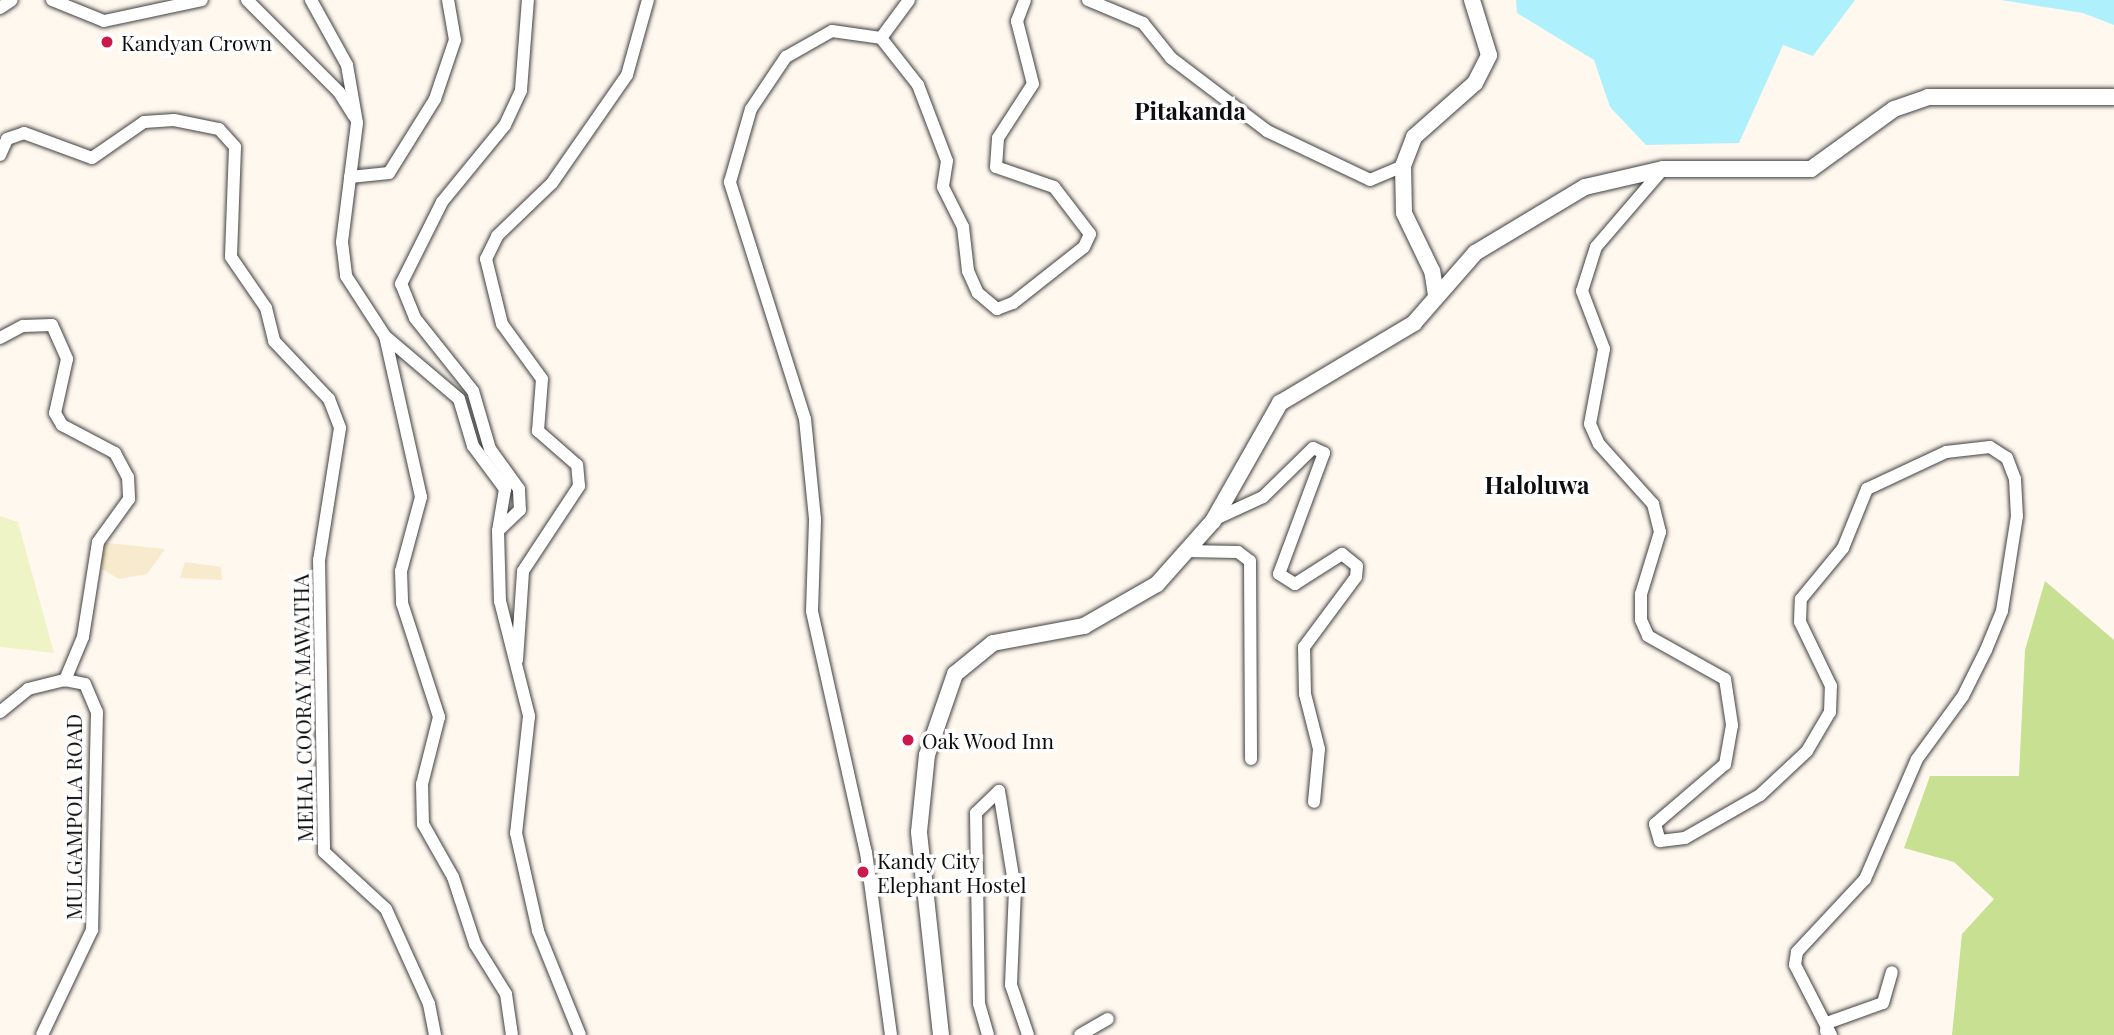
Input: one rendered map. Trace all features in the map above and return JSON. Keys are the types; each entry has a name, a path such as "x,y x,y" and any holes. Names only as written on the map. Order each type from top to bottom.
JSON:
{"street":[{"path":"0,8 12,0"},
{"path":"52,0 104,21 202,0"},
{"path":"247,0 339,92 358,123"},
{"path":"311,0 347,65 358,123 342,242 346,276 385,336 460,399 472,446 505,489 498,531 500,601 529,716 516,833 538,931 580,1035"},
{"path":"350,177 389,173 435,99 455,40 448,0"},
{"path":"498,531 520,510 519,489 490,449 474,391 415,318 401,284 442,202 505,125 521,90 528,0"},
{"path":"517,660 523,571 579,486 577,465 538,430 542,379 502,324 486,259 497,236 552,183 627,75 648,0"},
{"path":"881,38 909,0"},
{"path":"891,1035 866,853 812,611 815,519 805,419 730,182 751,109 786,57 832,31 881,38 918,85 947,160 943,187 962,227 968,271 978,293 997,309 1084,247 1090,234 1054,187 996,167 998,138 1033,84 1017,21 1025,0"},
{"path":"1088,0 1143,23 1171,58 1267,131 1370,180 1403,166"},
{"path":"1436,295 1432,271 1404,213 1403,166 1414,137 1475,82 1489,55 1472,0"},
{"path":"941,1035 919,832 934,726 955,674 971,655 993,642 1084,626 1121,609 1157,584 1213,521 1280,403 1414,323 1475,253 1573,194 1663,169 1811,169 1894,109 1928,97 2114,97"},
{"name":"MEHAL COORAY MAWATHA","path":"0,155 7,139 24,133 92,158 145,122 174,120 219,130 235,147 231,257 266,308 274,341 329,399 340,428 319,559 324,852 386,909 429,1004 435,1035"},
{"path":"1663,169 1596,247 1582,291 1604,349 1589,404 1590,424 1599,444 1653,504 1660,532 1641,594 1641,620 1648,636 1725,679 1732,725 1725,764 1655,824 1660,841 1685,838 1760,795 1807,751 1830,712 1831,685 1800,622 1801,599 1843,548 1867,489 1946,452 1990,447 2007,458 2015,480 2017,516 2002,611 1986,650 1963,696 1917,759 1865,879 1797,952 1795,965 1828,1031 1878,1008 1892,972"},
{"path":"0,338 23,326 52,325 67,359 55,414 62,425 115,453 128,477 129,499 98,542 83,636 65,680 28,689 0,712"},
{"path":"385,336 421,497 401,571 402,603 439,717 422,784 423,824 453,877 475,944 506,995 512,1035"},
{"path":"1213,521 1263,497 1314,448 1324,453 1279,574 1295,584 1342,554 1357,566 1356,577 1304,647 1305,694 1319,749 1314,802"},
{"path":"1186,551 1238,552 1250,561 1251,759"},
{"name":"MULGAMPOLA ROAD","path":"42,1035 92,930 97,712 85,684 65,680"},
{"path":"988,1035 979,1004 976,813 999,791 1015,889 1011,985 1028,1035"},
{"path":"1080,1035 1108,1019"}],"shaded area":[{"path":"98,542 165,549 147,574 119,579 102,569"},
{"path":"185,562 221,567 222,580 180,578"}],"green space":[{"path":"0,516 18,522 54,653 0,647"},
{"path":"2045,581 2114,640 2114,1035 1952,1035 1962,934 1994,899 1954,862 1904,848 1930,776 2019,776 2025,650"}],"water":[{"path":"1516,0 1855,0 1813,56 1783,45 1739,143 1646,145 1610,107 1594,60 1517,13"},
{"path":"2001,0 2114,0 2114,25 2083,13"}],"place":[{"name":"Kandyan Crown","path":"107,42"},
{"name":"Oak Wood Inn","path":"908,740"},
{"name":"Kandy City Elephant Hostel","path":"863,872"}],"district":[{"name":"Pitakanda","path":"1190,111"},
{"name":"Haloluwa","path":"1537,485"}]}
